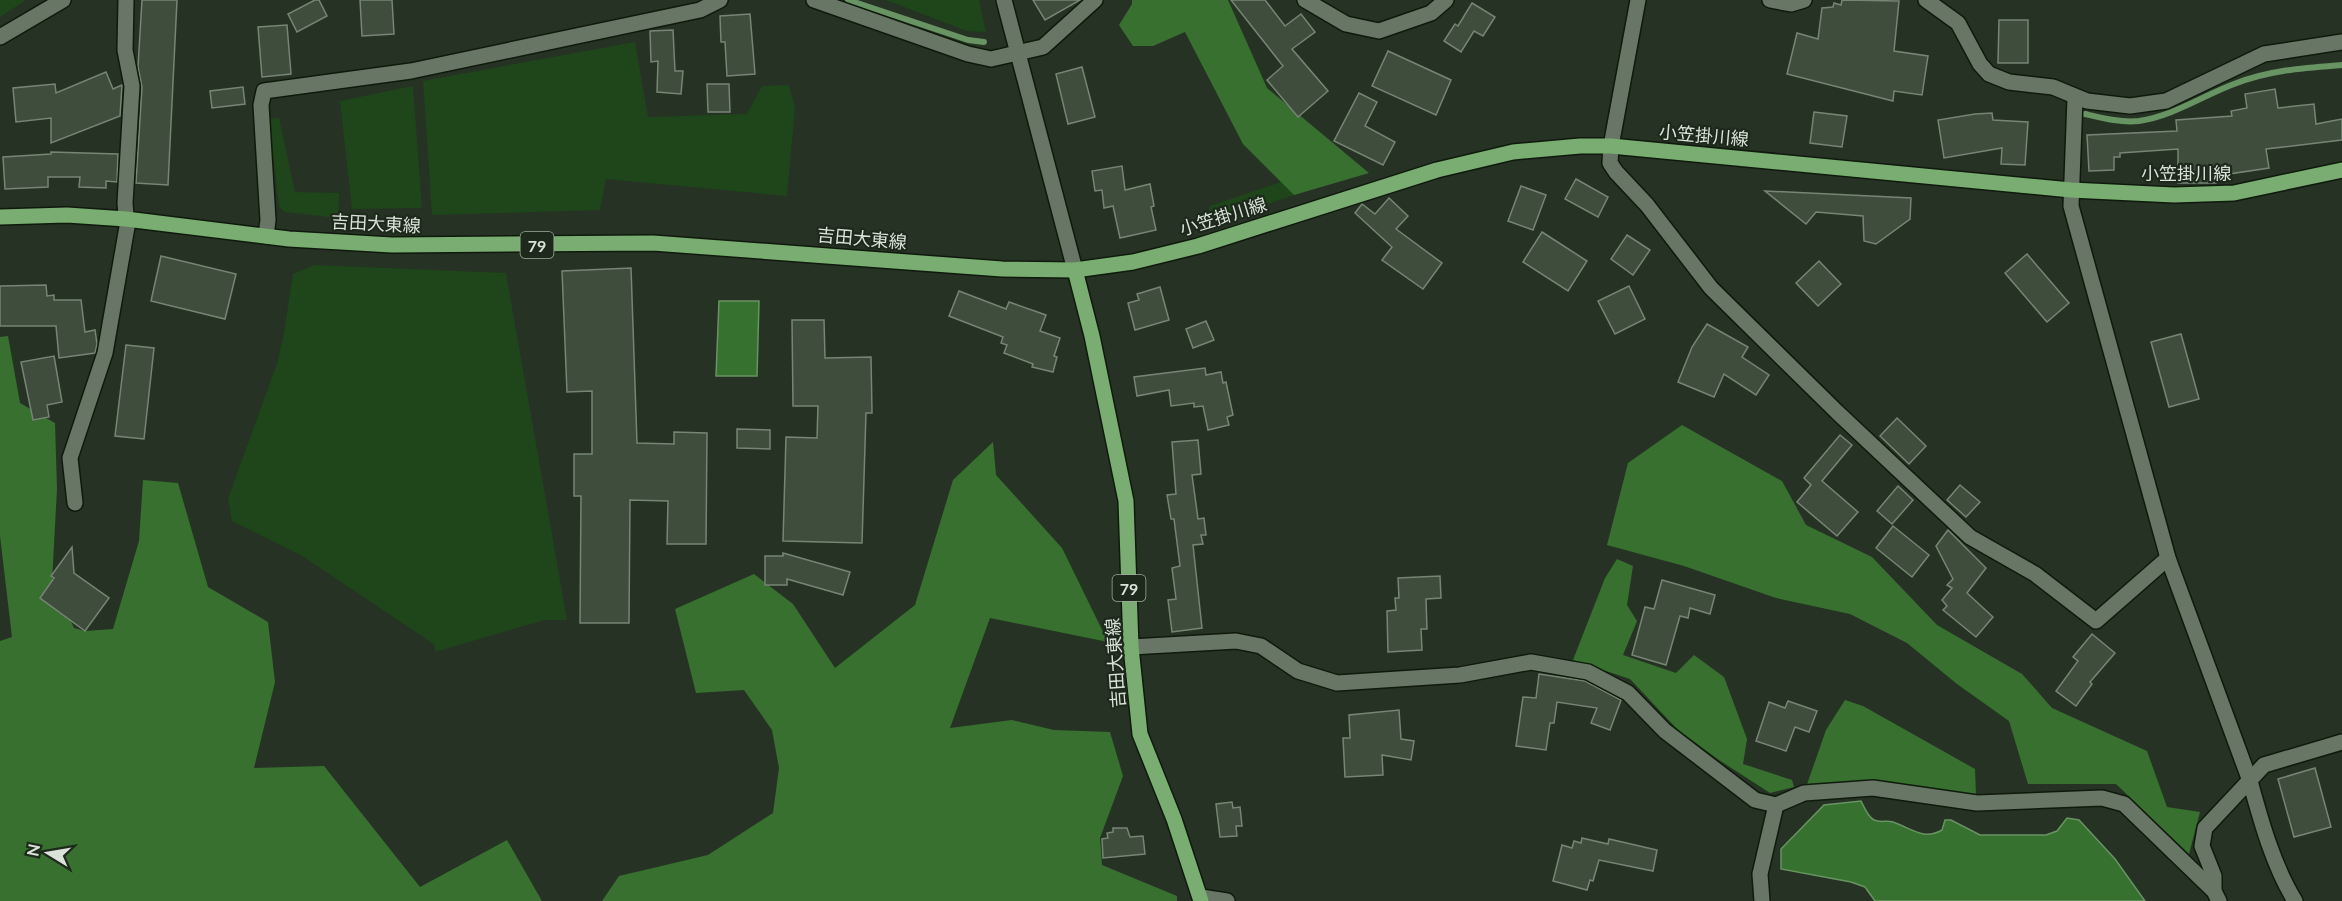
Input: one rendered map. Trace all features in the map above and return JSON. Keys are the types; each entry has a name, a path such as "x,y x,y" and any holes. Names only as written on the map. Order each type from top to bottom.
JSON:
{"main road":[{"name":"小笠掛川線","path":"1075,270 1133,262 1198,246 1437,170 1513,152 1580,146 1611,146 2071,190 2174,195 2234,193 2342,170"},
{"name":"吉田大東線","path":"0,217 67,215 126,219 266,236 392,245 653,243 1002,268 1075,270 1092,336 1126,501 1131,647 1140,734 1174,819 1201,899"}],"street":[{"path":"0,37 63,0"},
{"path":"75,503 69,458 105,353 127,227 124,203 132,86 125,50 126,0"},
{"path":"266,236 268,220 261,105 264,91 411,71 700,10 720,0"},
{"path":"814,0 968,54 992,59 1043,47 1095,0"},
{"path":"1004,0 1075,270"},
{"path":"1305,0 1346,24 1379,31 1431,13 1446,0"},
{"path":"1638,0 1611,146 1610,163 1647,205 1711,288 1837,412 1970,537 2035,574 2096,621 2168,558"},
{"path":"1770,0 1791,4 1804,0"},
{"path":"1926,0 1958,23 1980,64 1989,74 2008,82 2053,87 2075,98 2130,106 2166,101 2264,54 2342,42"},
{"path":"2075,98 2071,206 2168,558 2250,781 2259,814 2286,885 2295,901"},
{"path":"1131,647 1236,641 1261,646 1298,671 1337,683 1460,675 1531,662 1588,672 1628,693 1667,733 1755,800 1776,805 1804,793 1873,788 1977,803 2102,798 2124,804 2216,896"},
{"path":"2216,896 2214,876 2202,846 2205,828 2264,765 2342,742"},
{"path":"1762,901 1760,874 1776,805"},
{"path":"1201,899 1227,901"}],"shaded area":[{"path":"0,0 26,0 0,17"},
{"path":"886,0 979,0 986,32 967,31"},
{"path":"1132,0 1228,0 1267,88 1369,173 1294,195 1243,144 1185,32 1153,46 1133,46 1119,25 1132,4"},
{"path":"635,42 648,117 747,114 762,86 789,85 795,108 787,196 606,179 600,210 432,215 423,81"},
{"path":"413,86 422,208 352,209 340,101"},
{"path":"279,118 295,192 339,193 338,218 285,212 279,206 269,119"},
{"path":"1281,182 1294,195 1206,225 1210,206"},
{"path":"314,265 506,273 567,620 544,620 435,652 435,645 301,555 232,521 228,499 277,364 293,274"},
{"path":"719,301 759,301 757,376 716,376"},
{"path":"8,336 20,403 55,423 57,489 52,581 74,628 85,631 113,629 139,541 143,480 178,483 208,587 268,622 275,682 254,768 324,766 420,887 507,840 542,901 0,901 0,641 12,637 0,536 0,337"},
{"path":"1682,425 1782,481 1806,525 1872,557 1937,625 2022,674 2052,708 2147,751 2167,807 2200,812 2189,854 2116,784 2028,784 2009,721 1957,684 1907,643 1850,614 1776,598 1684,566 1607,545 1628,463"},
{"path":"993,442 996,475 1062,548 1108,642 990,618 950,728 1012,720 1054,730 1110,732 1123,776 1100,838 1102,865 1177,896 1177,901 602,901 619,876 708,855 773,813 779,768 772,730 744,690 696,693 675,609 754,574 793,604 835,668 915,605 953,480"},
{"path":"1617,559 1633,566 1627,605 1637,621 1623,655 1676,673 1694,655 1724,677 1747,739 1743,764 1792,780 1794,787 1770,793 1678,730 1630,679 1573,660 1605,578"},
{"path":"1845,700 1863,706 1975,769 1976,795 1863,788 1804,793 1826,730"},
{"path":"1861,801 1872,819 1893,822 1923,834 1942,830 1945,820 1951,820 1980,835 2046,835 2057,831 2067,818 2079,820 2115,859 2145,901 1875,901 1865,887 1851,882 1781,869 1781,849 1824,805"}],"building":[{"path":"142,0 177,0 168,185 136,183 142,87 138,67"},
{"path":"319,0 327,16 297,32 288,14"},
{"path":"360,0 392,0 394,34 362,36"},
{"path":"1033,0 1080,0 1045,20"},
{"path":"1231,0 1265,0 1285,26 1301,14 1315,32 1292,49 1328,91 1298,117 1267,80 1283,66"},
{"path":"1842,0 1899,1 1894,51 1928,56 1922,95 1894,91 1893,101 1787,74 1797,33 1818,39 1822,8 1833,7 1834,3 1841,5"},
{"path":"1472,3 1495,17 1483,36 1474,31 1461,52 1444,41 1455,24 1458,26"},
{"path":"750,14 755,74 727,76 725,42 721,42 720,16"},
{"path":"1999,20 2028,20 2028,63 1998,63"},
{"path":"287,25 291,74 262,77 258,27"},
{"path":"673,30 675,71 683,71 681,94 657,92 658,61 651,62 650,31"},
{"path":"1388,51 1451,80 1436,115 1372,86"},
{"path":"1082,67 1095,117 1068,124 1056,74"},
{"path":"106,72 113,89 122,85 120,116 51,143 51,118 16,122 13,88 55,84 56,93"},
{"path":"707,84 729,84 730,112 708,112"},
{"path":"243,87 245,104 212,108 210,91"},
{"path":"2275,89 2278,108 2314,104 2316,124 2342,119 2342,140 2266,149 2269,168 2216,176 2216,183 2178,183 2178,149 2120,153 2120,157 2114,157 2114,170 2089,171 2087,135 2177,131 2176,120 2232,116 2231,111 2247,108 2245,94"},
{"path":"1359,93 1377,102 1365,126 1395,142 1383,165 1334,141"},
{"path":"1814,112 1847,116 1842,147 1810,143"},
{"path":"1992,113 1993,120 2028,122 2025,165 2001,164 2002,148 1944,158 1938,120"},
{"path":"51,152 118,154 117,182 106,181 106,188 79,187 80,177 48,177 48,187 5,189 3,157 51,154"},
{"path":"1122,166 1125,190 1150,184 1154,206 1151,207 1156,230 1120,238 1113,206 1104,208 1102,190 1095,191 1092,171"},
{"path":"1576,179 1608,197 1598,217 1565,199"},
{"path":"1521,186 1546,195 1533,230 1508,221"},
{"path":"1765,191 1911,198 1910,219 1876,244 1864,241 1863,216 1816,212 1806,224"},
{"path":"1389,198 1408,216 1396,229 1442,263 1423,289 1382,260 1392,247 1355,213 1362,204 1375,214"},
{"path":"1542,232 1587,261 1568,291 1523,262"},
{"path":"1627,235 1650,250 1633,275 1611,259"},
{"path":"2027,254 2069,303 2047,322 2005,273"},
{"path":"161,256 236,274 225,319 151,301"},
{"path":"1819,261 1841,284 1818,306 1796,283"},
{"path":"631,268 637,443 674,444 674,432 707,433 706,544 667,544 668,501 630,500 629,623 580,623 581,496 574,496 574,454 592,454 592,391 567,392 562,271"},
{"path":"46,285 47,296 54,295 54,300 81,300 85,332 95,330 97,344 95,353 59,358 56,326 0,326 0,286"},
{"path":"1629,286 1645,319 1615,334 1598,301"},
{"path":"1160,287 1169,320 1135,330 1128,303 1139,300 1137,294"},
{"path":"959,291 1006,309 1009,302 1046,315 1040,331 1060,338 1054,356 1057,357 1053,372 1032,367 1033,364 1004,353 1007,345 1001,343 1003,337 949,316"},
{"path":"792,320 824,320 825,358 871,357 872,413 866,413 862,543 783,541 786,437 817,438 818,406 793,406"},
{"path":"1206,321 1214,340 1193,348 1186,329"},
{"path":"1707,324 1748,347 1742,357 1769,375 1756,395 1724,374 1714,397 1678,382 1692,347"},
{"path":"2181,334 2199,399 2169,407 2151,342"},
{"path":"126,345 154,348 144,439 115,436"},
{"path":"54,356 62,402 47,405 49,417 33,420 21,362"},
{"path":"1205,368 1206,375 1221,372 1223,383 1226,382 1233,415 1227,417 1229,425 1208,430 1203,406 1194,407 1194,403 1171,406 1169,390 1137,396 1134,377"},
{"path":"1897,418 1926,446 1909,464 1880,436"},
{"path":"737,429 770,430 770,449 737,448"},
{"path":"1840,435 1852,445 1822,481 1858,512 1837,536 1797,502 1811,485 1804,478"},
{"path":"1198,440 1201,474 1192,475 1198,519 1204,518 1206,535 1201,535 1203,544 1193,545 1202,628 1172,632 1168,600 1176,599 1172,568 1180,566 1174,519 1171,519 1167,495 1176,494 1172,442"},
{"path":"1960,485 1980,502 1966,517 1947,500"},
{"path":"1898,486 1913,500 1892,524 1877,511"},
{"path":"1893,526 1929,555 1912,577 1876,548"},
{"path":"1948,530 1986,568 1967,593 1993,617 1976,637 1943,610 1947,606 1942,600 1952,588 1947,585 1953,579 1936,546"},
{"path":"72,547 74,573 109,598 85,631 40,598 54,578 51,576"},
{"path":"783,553 850,572 843,595 787,579 787,585 765,585 765,556 783,556"},
{"path":"1440,576 1441,598 1426,599 1427,629 1421,629 1422,650 1388,652 1387,611 1396,610 1395,598 1399,598 1398,578"},
{"path":"1662,580 1715,595 1710,614 1690,608 1688,618 1680,616 1666,665 1632,655 1645,607 1654,609"},
{"path":"2092,634 2115,653 2090,682 2092,684 2076,706 2056,691 2078,661 2073,657"},
{"path":"1539,674 1585,681 1621,700 1610,730 1591,723 1597,708 1557,702 1554,723 1550,723 1546,750 1516,746 1523,697 1536,698"},
{"path":"1788,701 1817,711 1809,732 1795,727 1786,751 1756,741 1769,702 1785,708"},
{"path":"1399,710 1401,739 1414,741 1411,760 1382,755 1383,775 1345,777 1343,738 1350,738 1349,715"},
{"path":"2315,768 2331,827 2294,837 2278,779"},
{"path":"1232,802 1233,808 1240,807 1242,826 1236,826 1237,836 1220,837 1216,804"},
{"path":"1113,828 1127,828 1130,837 1143,836 1145,854 1103,858 1102,839 1108,838 1107,833 1113,832"},
{"path":"1582,838 1608,844 1609,839 1657,850 1653,871 1599,860 1593,881 1590,880 1587,890 1553,881 1562,845 1572,848 1574,841 1581,843"}],"waterway":[{"path":"848,0 968,40 984,42"},
{"path":"2085,114 2118,121 2139,121 2164,115 2234,84 2261,76 2342,65"}]}
